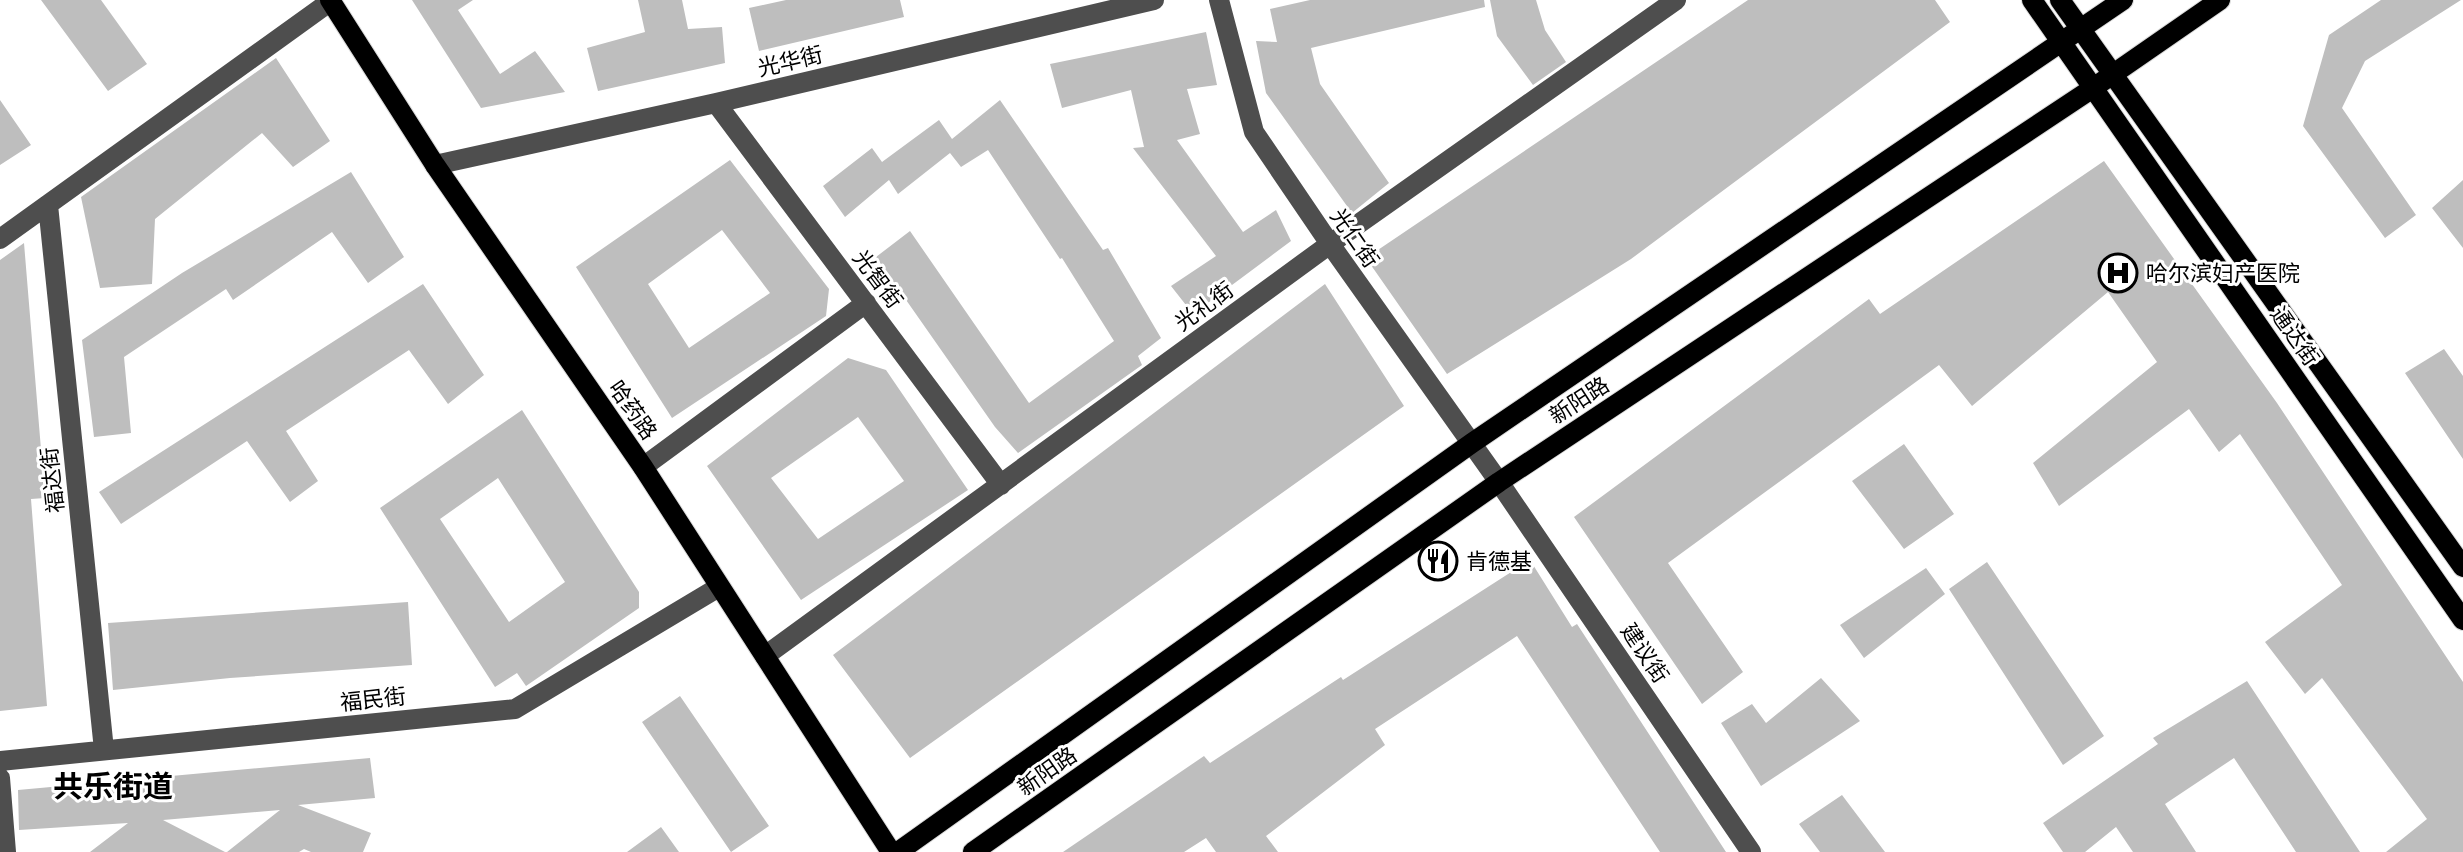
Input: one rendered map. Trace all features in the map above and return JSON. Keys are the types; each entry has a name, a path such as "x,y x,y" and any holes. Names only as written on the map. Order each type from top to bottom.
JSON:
{"main road":[{"name":"通达街","path":"2032,0 2463,620"},
{"name":"通达街","path":"2060,0 2463,567"},
{"name":"新阳路","path":"901,851 1472,443 2123,0"},
{"name":"新阳路","path":"973,852 1499,482 2093,88 2220,0"},
{"name":"哈药路","path":"331,1 435,165 643,467 765,656 901,851"}],"street":[{"name":"光华街","path":"435,165 716,103 1154,0"},
{"name":"光仁街","path":"1219,0 1254,132 1499,482"},
{"name":"光礼街","path":"765,656 1330,244 1676,0"},
{"path":"0,239 331,1"},
{"name":"光智街","path":"716,103 1001,485"},
{"name":"福达街","path":"48,205 104,750"},
{"path":"643,467 866,303"},
{"name":"建议街","path":"1499,482 1751,852"},
{"name":"福民街","path":"0,761 515,709 719,587"},
{"path":"0,778 6,852"}],"building":[{"path":"41,0 101,0 147,64 108,91"},
{"path":"412,0 473,0 458,10 500,74 535,51 565,92 481,108"},
{"path":"638,0 682,0 688,29 722,27 725,63 598,91 587,48 645,32"},
{"path":"786,0 900,0 904,17 759,51 749,8"},
{"path":"1310,0 1484,0 1485,7 1311,48 1320,84 1389,183 1352,213 1266,93 1256,41 1277,42 1270,9"},
{"path":"1490,0 1536,0 1545,30 1566,62 1533,85 1497,36"},
{"path":"1748,0 1935,0 1950,22 1631,259 1447,374 1366,258"},
{"path":"2381,0 2461,0 2365,61 2342,108 2416,215 2385,238 2303,126 2329,35"},
{"path":"1206,32 1217,85 1187,89 1200,134 1177,140 1243,232 1276,210 1291,241 1193,314 1171,286 1216,256 1133,148 1144,147 1131,90 1062,108 1050,64"},
{"path":"276,58 330,141 293,167 262,133 155,219 152,284 100,288 81,197"},
{"path":"0,100 31,145 0,165"},
{"path":"1000,100 1103,250 1108,248 1161,338 1138,356 1142,365 1018,453 995,427 876,257 910,231 1029,403 1114,341 988,150 961,167 950,153 898,194 889,180 845,217 823,186 872,148 882,162 939,120 952,139"},
{"path":"730,160 829,289 826,316 672,418 576,267","holes":["722,230 770,293 689,348 648,284"]},
{"path":"2104,161 2277,403 2463,682 2463,852 2386,852 2427,819 2322,678 2305,694 2265,642 2342,585 2240,434 2219,452 2189,409 2059,506 2033,463 2157,362 2108,292 1972,406 1939,365 1668,563 1743,672 1702,704 1574,517 1869,299 1880,314"},
{"path":"351,172 404,257 368,283 332,232 233,300 226,289 124,357 131,433 94,437 82,340 182,273"},
{"path":"2463,180 2463,248 2432,208"},
{"path":"24,243 45,498 31,499 47,706 0,711 0,260"},
{"path":"423,284 484,375 448,404 409,350 286,431 318,481 290,502 247,441 121,524 99,492"},
{"path":"1325,284 1404,406 910,758 833,655"},
{"path":"2444,349 2463,376 2463,459 2405,373"},
{"path":"848,358 886,370 968,490 801,600 707,466","holes":["858,417 904,481 818,539 771,478"]},
{"path":"522,410 639,592 639,608 526,686 517,673 495,687 380,508","holes":["498,478 565,582 509,622 440,519"]},
{"path":"1904,444 1954,514 1904,549 1852,481"},
{"path":"1530,560 1572,627 1577,624 1726,852 1660,852 1517,636 1375,729 1385,745 1266,836 1278,852 1216,852 1206,838 1184,852 1063,852 1204,756 1210,763 1341,677 1343,680"},
{"path":"1987,562 2104,736 2063,765 1949,589"},
{"path":"1926,568 1945,594 1864,658 1840,625"},
{"path":"408,602 412,665 113,690 108,623"},
{"path":"1821,678 1860,721 1761,786 1721,723 1752,704 1766,723"},
{"path":"2247,681 2360,852 2296,852 2234,758 2165,804 2196,852 2133,852 2116,827 2085,852 2063,852 2043,823 2158,744 2153,738"},
{"path":"680,696 769,826 731,852 642,722"},
{"path":"370,758 375,798 298,805 371,833 363,852 311,852 304,849 299,852 227,852 280,810 163,820 225,852 90,852 128,823 19,830 18,790"},
{"path":"1842,795 1885,852 1820,852 1799,824"},
{"path":"661,827 679,852 627,852"}],"place":[{"name":"哈尔滨妇产医院","path":"2118,273"},
{"name":"肯德基","path":"1438,561"}],"district":[{"name":"共乐街道","path":"113,787"}]}
